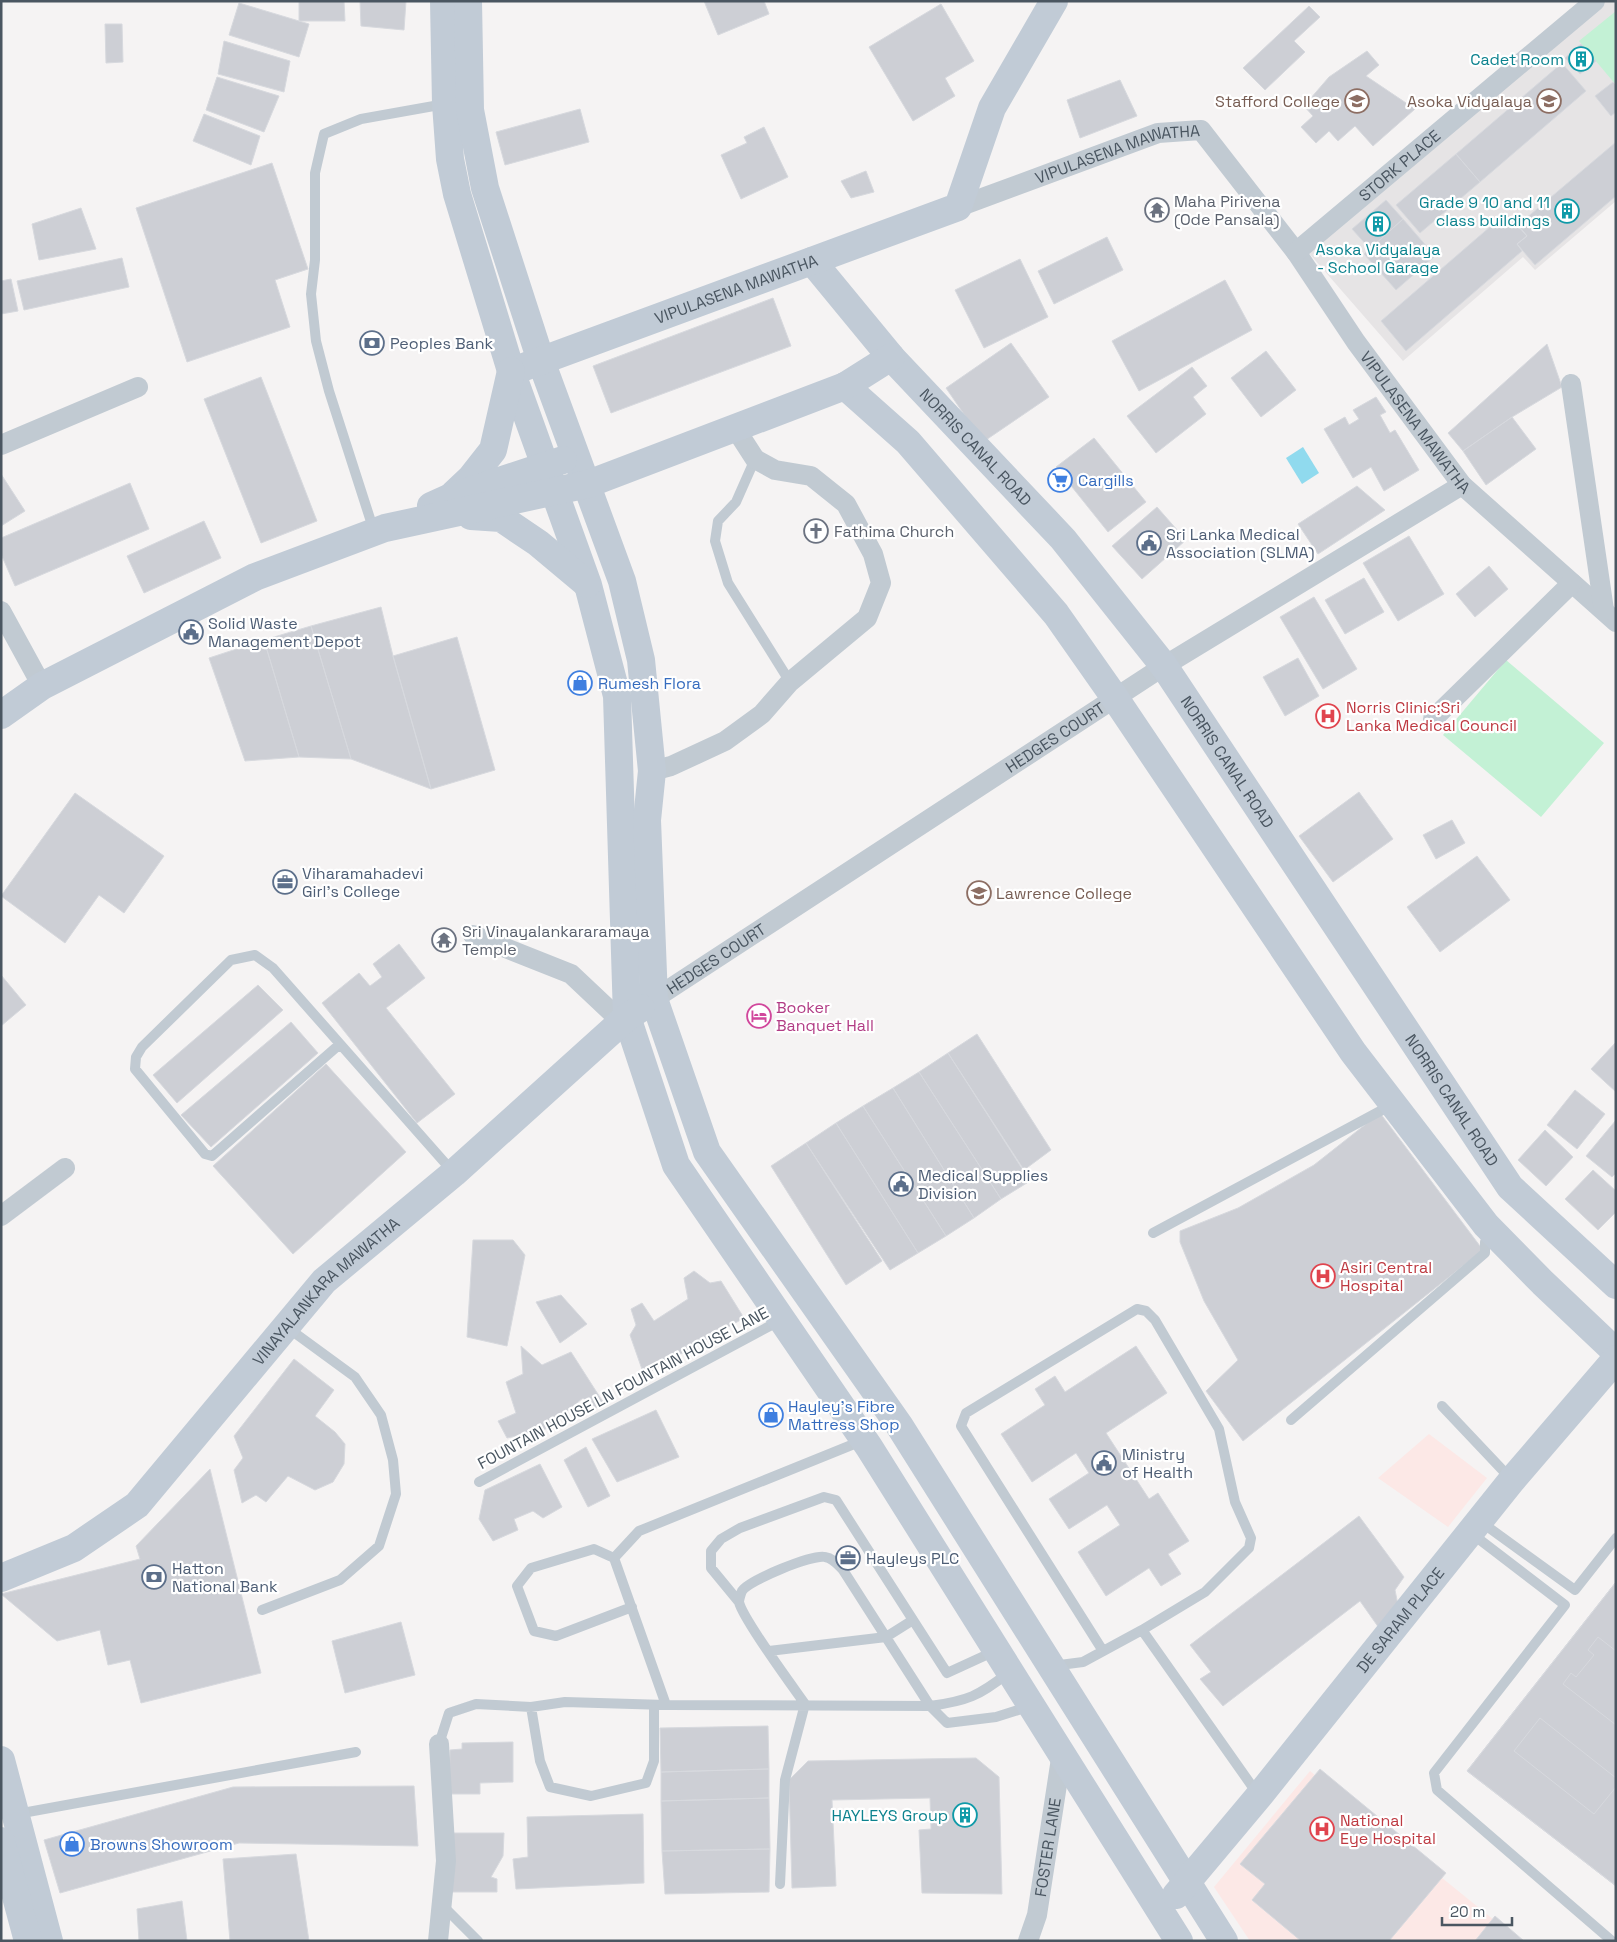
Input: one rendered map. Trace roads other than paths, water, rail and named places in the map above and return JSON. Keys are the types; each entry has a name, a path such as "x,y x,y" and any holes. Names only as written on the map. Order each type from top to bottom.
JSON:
{"street":[{"path":"444,1 446,104 450,159 456,194 511,371 588,585 617,696 625,1020 676,1165 864,1439 1179,1941"},
{"path":"468,1 470,110 483,178 541,361 588,484 622,581 641,660 652,771 647,820 654,999 707,1152 899,1425 1224,1941"},
{"path":"958,207 992,108 1054,1"},
{"name":"STORK PLACE","path":"1296,252 1595,1"},
{"name":"VIPULASENA MAWATHA","path":"511,371 1158,133 1201,130 1296,252 1356,342 1462,485 1610,616"},
{"name":"NORRIS CANAL ROAD","path":"812,261 890,358 1063,539 1164,666 1510,1187 1616,1284"},
{"path":"451,506 555,492 588,484 845,386 890,358"},
{"path":"451,506 493,450 511,371"},
{"path":"1571,384 1610,616"},
{"path":"845,386 915,450 1056,614 1115,698 1353,1052 1486,1225 1543,1283 1616,1352"},
{"path":"1,445 138,387"},
{"path":"652,771 672,766 726,741 762,714 790,682 867,618 881,583 873,554 846,504 811,476 775,470 754,459 735,428"},
{"path":"1,714 42,686 255,577 380,530 451,506 576,455"},
{"name":"HEDGES COURT","path":"654,999 1164,666 1462,485"},
{"path":"451,506 501,518 538,542 588,585"},
{"path":"1433,719 1572,583"},
{"path":"1,611 42,686"},
{"path":"473,936 572,974 625,1020"},
{"name":"VINAYALANKARA MAWATHA","path":"1,1578 74,1548 137,1505 287,1328 324,1281 454,1173 625,1020 654,999"},
{"path":"1,1216 65,1168"},
{"name":"DE SARAM PLACE","path":"1160,1911 1188,1883 1512,1480 1616,1359"},
{"path":"438,1941 446,1861 439,1744"},
{"name":"FOSTER LANE","path":"1028,1941 1038,1915 1062,1752"},
{"path":"1,1760 49,1941"},
{"path":"1,1841 28,1941"}],"lane":[{"path":"380,530 329,391 316,341 311,294 316,260 315,172 324,134 361,119 446,104"},
{"path":"754,459 736,502 718,521 715,542 728,583 790,682"},
{"path":"340,1044 212,1156 204,1154 135,1069 136,1058 142,1047 231,960 255,956 274,968 454,1173"},
{"path":"1353,1052 1384,1109 1449,1195"},
{"path":"1153,1232 1384,1109"},
{"path":"1291,1420 1485,1253 1482,1238 1512,1264 1543,1283"},
{"path":"1051,1666 1083,1662 1142,1630 1205,1592 1249,1548 1251,1538 1234,1502 1219,1429 1155,1320 1146,1311 1137,1309 966,1413 961,1426 1103,1651"},
{"name":"FOUNTAIN HOUSE LN FOUNTAIN HOUSE LANE","path":"479,1482 782,1320"},
{"path":"262,1610 340,1580 379,1546 396,1494 393,1460 381,1415 355,1377 287,1328"},
{"path":"1442,1406 1512,1480"},
{"path":"614,1558 639,1531 864,1439"},
{"path":"780,1884 784,1780 805,1704 747,1618 739,1602 711,1568 711,1551 721,1539 740,1528 824,1497 836,1500 948,1673 1004,1660"},
{"path":"1475,1526 1575,1590 1616,1538"},
{"path":"1475,1526 1565,1605 1434,1773 1437,1790 1612,1941"},
{"path":"632,1607 556,1636 534,1631 517,1586 531,1568 594,1549 614,1558 632,1607 666,1705"},
{"path":"739,1602 741,1592 751,1583 813,1558 825,1557 835,1562 843,1570 930,1706 947,1723 996,1717 1033,1706"},
{"path":"769,1651 886,1637 913,1620"},
{"path":"1142,1630 1259,1796"},
{"path":"439,1744 449,1713 476,1704 531,1707 565,1702 666,1705 805,1704 930,1706 960,1702 982,1693 1004,1660"},
{"path":"531,1707 540,1761 550,1787 591,1796 646,1783 654,1761 654,1704"},
{"path":"16,1814 356,1752"},
{"path":"441,1903 478,1941"}],"water":[{"path":"1303,447 1319,473 1302,484 1286,458"}],"place":[{"name":"Cadet Room","path":"1581,59"},
{"name":"Stafford College","path":"1357,101"},
{"name":"Asoka Vidyalaya","path":"1549,101"},
{"name":"Maha Pirivena (Ode Pansala)","path":"1157,210"},
{"name":"Grade 9 10 and 11 class buildings","path":"1567,211"},
{"name":"Asoka Vidyalaya - School Garage","path":"1378,224"},
{"name":"Peoples Bank","path":"372,343"},
{"name":"Cargills","path":"1060,480"},
{"name":"Fathima Church","path":"816,531"},
{"name":"Sri Lanka Medical Association (SLMA)","path":"1149,543"},
{"name":"Solid Waste Management Depot","path":"191,632"},
{"name":"Rumesh Flora","path":"580,683"},
{"name":"Norris Clinic;Sri Lanka Medical Council","path":"1328,716"},
{"name":"Viharamahadevi Girl's College","path":"285,882"},
{"name":"Lawrence College","path":"979,893"},
{"name":"Sri Vinayalankararamaya Temple","path":"444,940"},
{"name":"Booker Banquet Hall","path":"759,1016"},
{"name":"Medical Supplies Division","path":"901,1184"},
{"name":"Asiri Central Hospital","path":"1323,1276"},
{"name":"Hayley's Fibre Mattress Shop","path":"771,1415"},
{"name":"Ministry of Health","path":"1104,1463"},
{"name":"Hayleys PLC","path":"848,1558"},
{"name":"Hatton National Bank","path":"154,1577"},
{"name":"HAYLEYS Group","path":"965,1815"},
{"name":"National Eye Hospital","path":"1322,1829"},
{"name":"Browns Showroom","path":"72,1844"}]}
